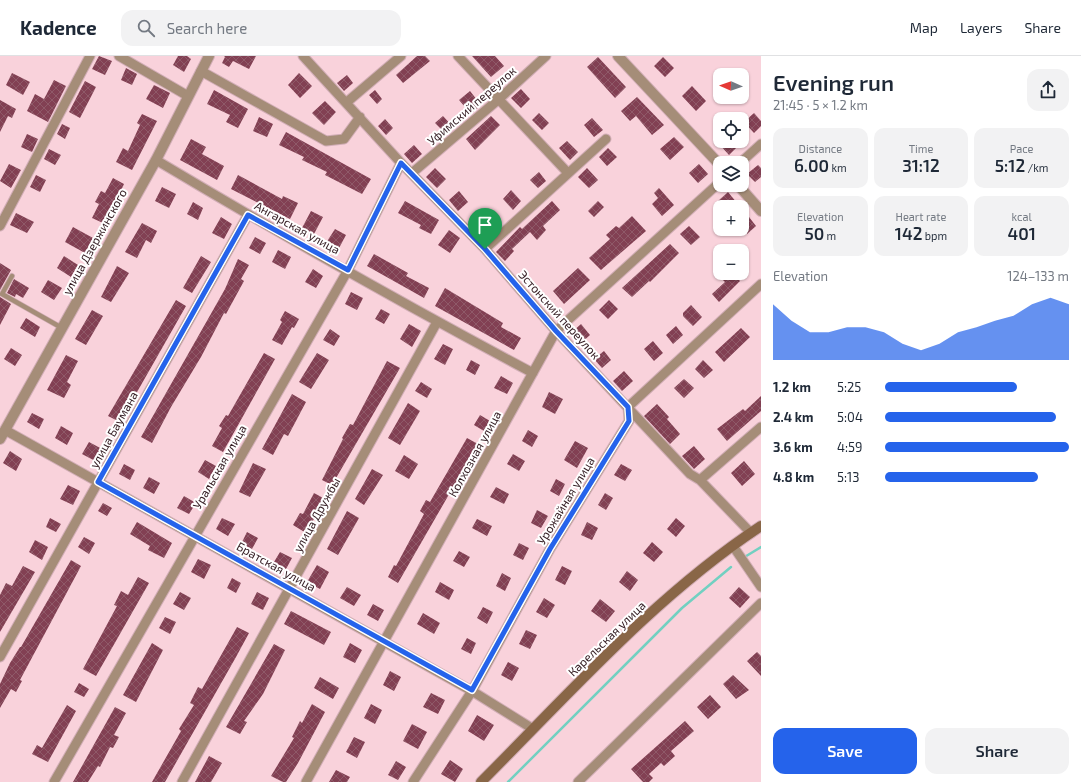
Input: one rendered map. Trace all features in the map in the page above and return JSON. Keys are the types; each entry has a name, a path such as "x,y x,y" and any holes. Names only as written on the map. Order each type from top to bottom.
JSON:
{"main road":[{"name":"Карельская улица","path":"480,782 669,597 733,546 761,526"}],"street":[{"path":"0,226 90,56"},
{"path":"119,56 188,96"},
{"name":"улица Дзержинского","path":"0,439 156,160 209,56"},
{"name":"Эстонский переулок","path":"303,56 347,102 401,163 485,249 556,331 690,474 700,480 751,533"},
{"path":"347,102 401,56"},
{"path":"458,56 568,173"},
{"name":"Уфимский переулок","path":"412,173 500,99 546,56"},
{"path":"618,56 713,158"},
{"path":"201,71 326,141 344,139 360,117"},
{"path":"485,249 606,139"},
{"path":"748,156 761,144"},
{"name":"Ангарская улица","path":"156,160 248,215 438,322 533,373"},
{"name":"Уральская улица","path":"54,782 348,270 401,163"},
{"name":"Колхозная улица","path":"306,782 385,642 556,331 713,188"},
{"path":"744,192 761,211"},
{"name":"улица Баумана","path":"0,657 248,215"},
{"path":"628,407 761,284"},
{"name":"улица Дружбы","path":"182,782 438,322"},
{"name":"Урожайная улица","path":"413,782 472,690 550,549 629,421 628,407"},
{"path":"700,480 761,427"},
{"name":"Братская улица","path":"5,430 472,690 534,729"},
{"path":"733,546 761,587"},
{"path":"578,782 761,603"}],"lane":[{"path":"12,276 2,294 62,328"}],"building":[{"path":"99,56 112,61 105,75 92,69"},
{"path":"178,56 187,56 191,59 184,72 173,65"},
{"path":"224,56 256,56 249,69 233,61 229,67 222,63 225,57"},
{"path":"417,56 425,56 430,61 403,83 396,75"},
{"path":"472,56 495,56 504,66 491,77"},
{"path":"598,57 626,87 615,98 587,67"},
{"path":"663,57 674,68 665,77 654,66"},
{"path":"126,68 137,74 132,85 121,80"},
{"path":"12,73 30,82 23,95 6,85"},
{"path":"299,73 312,86 300,98 288,85"},
{"path":"347,75 353,83 344,91 337,83"},
{"path":"54,80 66,86 48,122 27,111 35,94 44,99"},
{"path":"85,81 96,87 80,118 69,112"},
{"path":"154,85 170,93 163,108 146,99"},
{"path":"692,86 706,101 696,111 682,96"},
{"path":"521,89 530,99 521,108 511,98"},
{"path":"214,90 248,109 238,128 226,122 230,115 207,104"},
{"path":"375,90 382,99 377,104 369,95"},
{"path":"470,91 481,105 471,114 459,100"},
{"path":"637,97 664,125 652,135 636,116 630,121 621,111"},
{"path":"0,100 16,109 12,118 8,116 0,132"},
{"path":"325,101 336,112 324,125 312,113"},
{"path":"539,113 549,123 542,130 532,120"},
{"path":"754,113 761,121 761,126 754,133 749,128 749,118"},
{"path":"142,114 157,121 132,170 116,162 123,148 128,151 140,125 137,123"},
{"path":"443,116 453,127 446,134 435,123"},
{"path":"491,116 500,125 475,150 466,139"},
{"path":"259,117 273,124 267,137 253,131"},
{"path":"592,118 603,130 594,137 584,125"},
{"path":"385,119 393,128 386,135 378,126"},
{"path":"62,124 70,128 65,139 57,134"},
{"path":"286,132 371,179 362,194 325,175 327,172 302,160 304,157 279,145"},
{"path":"27,134 38,139 32,152 21,147"},
{"path":"674,137 684,147 670,160 660,149"},
{"path":"191,139 206,147 202,154 224,166 217,180 180,160"},
{"path":"567,141 578,152 570,160 559,148"},
{"path":"414,145 422,154 412,163 404,154"},
{"path":"608,148 617,157 607,166 599,157"},
{"path":"723,148 736,148 729,155"},
{"path":"49,149 61,155 55,165 44,159"},
{"path":"9,164 21,170 11,188 0,181"},
{"path":"699,164 708,174 698,183 689,173"},
{"path":"758,165 761,168 761,177 755,182 749,176 749,172"},
{"path":"435,168 446,179 437,188 426,177"},
{"path":"587,168 598,180 589,188 578,177"},
{"path":"539,172 546,181 538,188 530,180"},
{"path":"36,175 46,180 40,192 30,187"},
{"path":"238,175 282,199 283,196 298,203 290,219 231,189"},
{"path":"113,178 124,184 112,210 110,209 103,223 92,218 99,204 95,202 101,191 105,193"},
{"path":"162,187 176,194 169,208 155,201"},
{"path":"659,188 674,205 662,216 652,204 658,198 654,193"},
{"path":"511,190 521,201 513,210 503,199"},
{"path":"459,191 468,202 458,211 449,200"},
{"path":"728,192 735,200 719,200"},
{"path":"405,201 439,220 431,234 419,228 421,225 398,213"},
{"path":"552,201 560,210 543,226 546,230 537,240 530,232 512,249 514,251 505,261 496,252 520,227 522,229"},
{"path":"598,201 604,207 594,217 588,211"},
{"path":"193,202 203,208 198,220 187,214"},
{"path":"311,211 323,217 314,234 302,228"},
{"path":"16,213 34,222 27,233 10,225"},
{"path":"632,216 646,231 601,270 589,258 610,239 606,235 616,226 619,228"},
{"path":"221,217 232,224 224,239 212,233"},
{"path":"749,217 756,226 749,232"},
{"path":"485,218 494,227 483,237 475,228"},
{"path":"142,223 157,231 151,243 146,240 137,258 125,252"},
{"path":"689,226 700,237 691,245 680,234"},
{"path":"73,227 93,238 85,253 65,242"},
{"path":"335,229 346,235 338,250 326,243"},
{"path":"449,230 460,238 450,253 438,245"},
{"path":"255,237 266,243 260,254 249,248"},
{"path":"670,244 679,253 650,282 649,281 632,297 622,288"},
{"path":"278,250 291,257 285,269 272,262"},
{"path":"374,254 408,273 406,276 429,288 424,298 367,266"},
{"path":"64,256 78,265 71,277 57,268"},
{"path":"201,256 211,262 192,293 183,288"},
{"path":"238,259 249,265 241,279 244,281 226,314 224,313 152,443 141,437 225,289"},
{"path":"0,263 11,270 0,290"},
{"path":"117,266 129,273 111,302 101,297"},
{"path":"578,268 590,280 564,304 553,291"},
{"path":"313,269 323,276 316,288 305,282"},
{"path":"14,279 29,288 23,298 16,294 15,297 7,293"},
{"path":"48,280 62,288 54,300 41,292"},
{"path":"723,280 740,281 719,302 712,294 725,282"},
{"path":"445,288 503,323 501,327 521,338 514,350 435,306"},
{"path":"351,292 363,298 357,310 345,304"},
{"path":"0,297 11,304 0,325"},
{"path":"176,300 186,306 120,422 108,416"},
{"path":"609,300 618,309 608,319 599,310"},
{"path":"691,305 702,317 693,326 683,316 683,313"},
{"path":"381,309 390,314 384,324 375,319"},
{"path":"92,310 103,316 86,345 75,339"},
{"path":"285,311 299,319 294,328 292,327 282,345 272,340 282,322 280,320"},
{"path":"26,318 40,327 35,337 20,328"},
{"path":"409,324 421,331 412,347 400,339"},
{"path":"581,324 590,335 580,344 571,333"},
{"path":"676,326 683,335 673,344 666,335"},
{"path":"741,328 750,337 724,362 715,352"},
{"path":"330,329 340,336 334,346 323,340"},
{"path":"653,341 663,353 654,361 644,349"},
{"path":"443,344 453,349 445,365 434,359"},
{"path":"11,348 22,355 15,366 4,359"},
{"path":"604,351 611,360 602,368 594,359"},
{"path":"264,353 275,359 223,452 212,446 222,428 219,426 226,415 228,416"},
{"path":"317,353 329,360 311,389 299,382"},
{"path":"66,355 78,361 67,382 71,385 64,398 47,390"},
{"path":"471,360 480,365 475,375 466,370"},
{"path":"703,360 713,370 704,378 695,369"},
{"path":"387,361 400,368 332,485 322,480 343,439 342,438 350,424 353,425"},
{"path":"624,371 633,381 622,391 613,381"},
{"path":"501,376 513,383 507,394 494,388"},
{"path":"684,379 694,388 684,398 674,388"},
{"path":"421,382 432,389 427,398 415,391"},
{"path":"549,392 563,399 555,414 542,407"},
{"path":"292,394 306,402 288,436 284,434 273,455 262,449"},
{"path":"761,396 761,411 727,441 717,429 743,409 745,411"},
{"path":"408,403 420,411 400,445 388,438"},
{"path":"657,404 669,417 667,419 680,434 670,444 644,416"},
{"path":"32,413 44,419 39,429 27,422"},
{"path":"480,415 490,421 484,431 474,425"},
{"path":"61,426 73,433 67,445 55,438"},
{"path":"528,430 538,436 532,447 522,441"},
{"path":"467,438 478,444 398,583 388,577 394,565 396,566 424,514 420,511 426,500 430,502"},
{"path":"575,441 588,448 577,468 564,460"},
{"path":"89,442 104,450 97,462 82,454"},
{"path":"694,446 705,459 694,469 682,456"},
{"path":"10,451 22,459 16,471 3,463"},
{"path":"513,454 525,461 519,471 507,464"},
{"path":"404,455 418,464 409,479 395,471"},
{"path":"205,460 216,466 209,479 198,472"},
{"path":"744,461 755,474 742,486 731,473"},
{"path":"253,463 266,469 250,497 239,492"},
{"path":"124,464 135,470 130,480 119,474"},
{"path":"621,464 632,470 625,481 614,475"},
{"path":"372,469 383,475 364,505 355,499"},
{"path":"149,477 160,483 154,494 143,488"},
{"path":"556,479 565,484 559,496 550,491"},
{"path":"68,485 80,491 73,505 60,499"},
{"path":"496,487 509,494 504,504 490,497"},
{"path":"314,493 325,499 306,533 293,525 300,513 303,514"},
{"path":"605,493 613,498 606,510 598,505"},
{"path":"184,496 196,503 189,514 177,508"},
{"path":"103,503 112,508 107,516 98,511"},
{"path":"537,510 548,516 541,528 531,523"},
{"path":"347,511 359,518 338,555 327,549"},
{"path":"50,518 61,524 56,532 46,527"},
{"path":"222,518 235,524 228,536 216,529"},
{"path":"676,518 685,526 676,537 667,529"},
{"path":"477,519 492,526 487,536 472,528"},
{"path":"137,522 172,543 164,558 148,550 150,546 130,534"},
{"path":"587,522 598,528 592,540 581,535"},
{"path":"247,532 258,538 252,549 241,544"},
{"path":"84,537 95,543 89,554 78,547"},
{"path":"35,540 48,547 42,560 29,552"},
{"path":"652,542 663,552 654,562 643,553"},
{"path":"519,543 529,548 523,560 513,555"},
{"path":"459,551 470,557 464,567 453,561"},
{"path":"280,552 292,558 286,569 274,562"},
{"path":"198,559 211,565 204,579 191,572"},
{"path":"71,560 81,566 20,680 22,681 16,692 11,689 0,708 0,684 10,663 21,647"},
{"path":"317,565 329,572 320,589 307,582"},
{"path":"23,566 35,572 0,632 0,595 6,583 12,586"},
{"path":"562,566 572,571 565,585 555,580"},
{"path":"627,571 638,580 630,591 619,582"},
{"path":"502,573 511,578 505,591 496,586"},
{"path":"138,577 149,583 96,676 83,669 117,606 114,605 121,591 128,595"},
{"path":"232,578 241,583 236,593 227,588"},
{"path":"440,582 454,590 449,600 435,592"},
{"path":"347,587 361,595 354,606 340,598"},
{"path":"739,587 750,597 740,608 729,598"},
{"path":"180,592 191,598 184,610 173,604"},
{"path":"257,592 269,598 263,610 251,604"},
{"path":"544,598 555,605 547,618 536,612"},
{"path":"600,599 615,611 606,622 591,611"},
{"path":"373,604 384,610 378,621 367,615"},
{"path":"483,607 493,612 487,624 477,618"},
{"path":"291,611 331,632 324,645 284,624"},
{"path":"423,613 440,623 434,634 417,624"},
{"path":"165,617 176,622 170,634 159,628"},
{"path":"237,627 249,633 236,657 165,782 152,782 181,731 179,729 194,705 190,703 198,687 202,689"},
{"path":"526,630 537,635 530,649 519,644"},
{"path":"467,638 476,643 471,654 461,649"},
{"path":"152,643 163,650 136,702 123,695"},
{"path":"350,643 362,650 355,663 343,657"},
{"path":"274,644 285,650 263,694 244,721 247,722 240,734 226,727"},
{"path":"757,652 761,656 761,676 747,661"},
{"path":"508,662 519,668 512,681 501,675"},
{"path":"390,671 401,677 394,691 383,685"},
{"path":"733,675 749,690 736,699 723,684"},
{"path":"320,677 339,688 333,699 314,688"},
{"path":"79,683 89,689 84,697 74,692"},
{"path":"431,693 445,700 438,714 423,707"},
{"path":"710,695 721,707 708,719 697,707"},
{"path":"312,704 325,712 298,763 286,782 283,782 271,776 294,738 292,737 300,721 302,723"},
{"path":"371,704 382,710 375,724 364,718"},
{"path":"67,705 76,711 48,762 32,754 37,745 42,748"},
{"path":"115,707 126,713 114,735 119,737 113,748 110,747 100,767 98,766 88,782 73,782"},
{"path":"477,715 494,725 484,741 468,731"},
{"path":"685,721 694,731 671,751 675,756 664,766 661,763 649,774 653,778 649,782 643,782 631,769"},
{"path":"412,724 427,732 418,749 403,741"},
{"path":"354,737 365,742 357,758 346,752"},
{"path":"209,756 222,763 211,782 195,782"},
{"path":"450,760 463,769 455,782 441,774"},
{"path":"396,761 406,767 398,780 388,775"},
{"path":"336,770 350,777 347,782 329,782"}],"waterway":[{"path":"743,558 761,547"},
{"path":"508,782 682,608 731,567"}],"route":[{"path":"401,163 485,249 556,331 628,407 629,421 550,549 472,690 98,482 248,215 348,270 401,163"}]}
